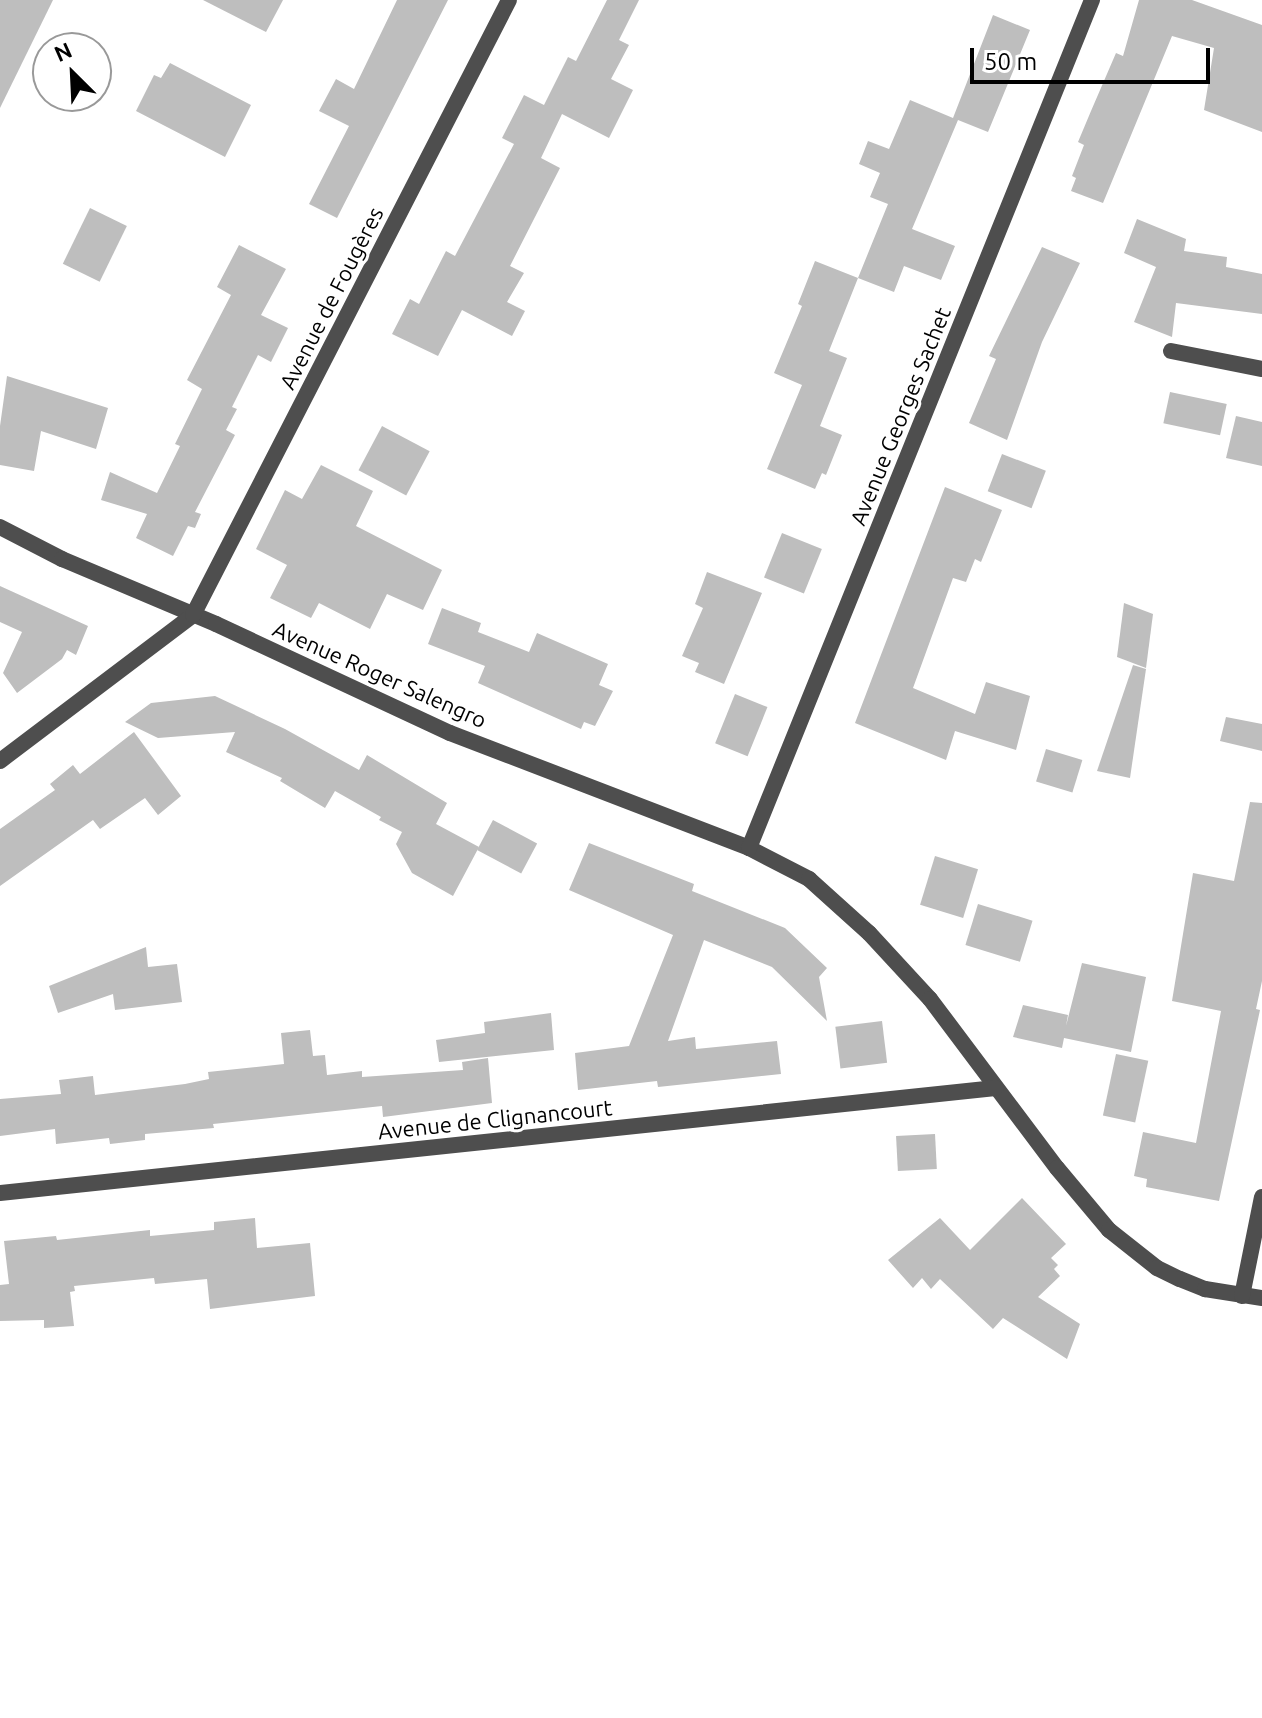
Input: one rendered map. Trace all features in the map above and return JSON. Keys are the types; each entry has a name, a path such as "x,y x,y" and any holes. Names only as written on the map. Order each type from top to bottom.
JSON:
{"street":[{"name":"Avenue de Fougères","path":"193,615 509,0"},
{"name":"Avenue Georges Sachet","path":"749,848 1092,0"},
{"path":"1171,351 1262,369"},
{"name":"Avenue Roger Salengro","path":"0,527 62,559 193,615 450,733 749,848 809,879 869,933 930,999 995,1088 1109,1230 1157,1268 1205,1289 1262,1298"},
{"path":"0,761 193,615"},
{"name":"Avenue de Clignancourt","path":"0,1193 995,1088"},
{"path":"1242,1296 1262,1197"}],"building":[{"path":"0,0 53,0 37,32 32,32 32,43 0,108"},
{"path":"203,0 283,0 266,32"},
{"path":"397,0 448,0 337,218 309,204 349,126 319,111 336,79 354,89"},
{"path":"607,0 639,0 619,40 629,45 611,79 633,90 609,138 562,114 541,158 560,168 510,266 524,273 507,302 525,311 512,336 462,310 438,356 392,334 410,299 419,304 446,251 455,256 514,144 502,138 524,95 544,105 568,57 576,61"},
{"path":"1139,0 1192,0 1262,25 1262,132 1204,110 1214,48 1172,36 1103,203 1071,191 1076,178 1072,176 1084,145 1078,142 1116,53 1123,56"},
{"path":"993,15 1030,30 988,132 958,120 912,229 955,246 941,280 904,266 894,292 858,278 888,204 870,197 880,173 859,164 868,141 889,149 910,100 953,118"},
{"path":"170,63 251,105 225,157 136,111 154,75 161,78"},
{"path":"90,208 127,226 100,282 63,264"},
{"path":"1137,219 1186,239 1184,251 1227,257 1226,267 1262,274 1262,314 1176,303 1172,337 1134,322 1156,267 1124,253"},
{"path":"239,245 286,269 261,315 288,328 271,362 258,355 232,407 237,409 226,430 235,435 195,512 201,514 195,528 188,526 173,556 136,538 147,514 101,500 110,472 157,493 180,446 175,444 202,389 187,380 231,295 217,287"},
{"path":"1042,247 1080,263 1042,342 1007,440 969,423 996,359 989,356"},
{"path":"815,261 858,278 829,351 847,358 820,426 842,435 826,475 822,473 815,489 767,469 802,385 774,373 802,306 798,304"},
{"path":"7,376 108,408 96,449 41,431 34,471 0,465 0,426"},
{"path":"1170,392 1227,404 1220,435 1163,423"},
{"path":"1236,416 1262,422 1262,466 1226,458"},
{"path":"382,426 430,451 406,495 359,470"},
{"path":"1002,454 1046,471 1032,508 988,491"},
{"path":"321,465 373,491 356,526 442,570 423,610 387,594 370,629 319,603 311,618 270,598 287,565 256,549 285,490 302,499"},
{"path":"945,487 1002,510 981,562 975,559 966,582 953,578 913,688 975,714 986,682 1030,696 1016,750 955,731 946,760 855,723"},
{"path":"782,533 822,549 804,594 764,578"},
{"path":"707,572 762,593 724,684 695,672 699,663 682,656 703,608 695,604"},
{"path":"0,586 88,626 76,655 67,650 62,659 17,693 3,673 22,632 0,622"},
{"path":"1124,603 1153,614 1146,668 1117,657"},
{"path":"442,608 481,623 478,632 529,652 537,633 608,664 599,685 613,691 595,726 584,722 581,729 478,683 485,666 428,644"},
{"path":"1133,665 1146,669 1130,778 1097,771"},
{"path":"735,694 767,707 748,756 715,743"},
{"path":"215,696 285,729 359,770 367,755 447,803 436,824 479,847 453,896 412,873 396,844 402,832 379,820 381,817 335,791 325,808 280,781 282,778 226,752 235,732 158,738 125,722 151,703"},
{"path":"1226,717 1262,724 1262,751 1220,741"},
{"path":"134,732 181,796 158,815 145,798 100,829 93,820 0,886 0,829 55,790 50,784 73,765 80,774"},
{"path":"1046,749 1082,760 1072,793 1036,782"},
{"path":"1250,802 1262,803 1262,981 1256,1009 1260,1010 1219,1201 1146,1187 1147,1179 1134,1176 1143,1132 1196,1143 1221,1011 1172,1001 1193,873 1234,881"},
{"path":"493,820 537,843 521,873 477,850"},
{"path":"589,843 694,884 692,891 785,928 827,968 819,977 827,1021 772,967 704,940 668,1041 695,1037 696,1049 777,1041 781,1074 658,1087 657,1081 578,1090 575,1053 629,1046 673,935 569,890"},
{"path":"935,856 978,869 963,918 920,905"},
{"path":"978,904 1033,921 1020,962 965,945"},
{"path":"146,947 148,967 177,964 182,1002 115,1010 113,994 58,1013 49,986"},
{"path":"1082,963 1146,977 1131,1052 1064,1038 1062,1048 1013,1037 1023,1005 1068,1015 1066,1026"},
{"path":"551,1013 554,1050 439,1062 436,1040 485,1033 484,1022"},
{"path":"882,1021 887,1063 840,1068 835,1027"},
{"path":"310,1030 313,1056 325,1055 327,1075 362,1071 362,1077 463,1070 462,1062 488,1058 492,1103 383,1117 382,1106 213,1124 214,1128 145,1134 145,1140 110,1144 109,1138 56,1144 55,1129 0,1136 0,1099 61,1094 59,1080 93,1076 95,1095 185,1084 209,1079 208,1072 284,1064 281,1033"},
{"path":"1116,1054 1148,1061 1135,1122 1103,1116"},
{"path":"935,1134 937,1169 898,1171 896,1136"},
{"path":"1022,1198 1066,1244 1051,1258 1058,1265 1054,1269 1060,1276 1038,1297 1080,1324 1067,1359 1003,1318 993,1329 940,1279 931,1289 922,1278 913,1288 888,1260 940,1218 970,1250"},
{"path":"255,1218 257,1248 310,1243 315,1296 210,1309 207,1279 155,1284 154,1278 74,1286 75,1291 70,1292 74,1326 44,1328 44,1320 0,1321 0,1285 9,1284 4,1241 56,1236 57,1240 150,1230 150,1236 214,1230 214,1222"}]}
